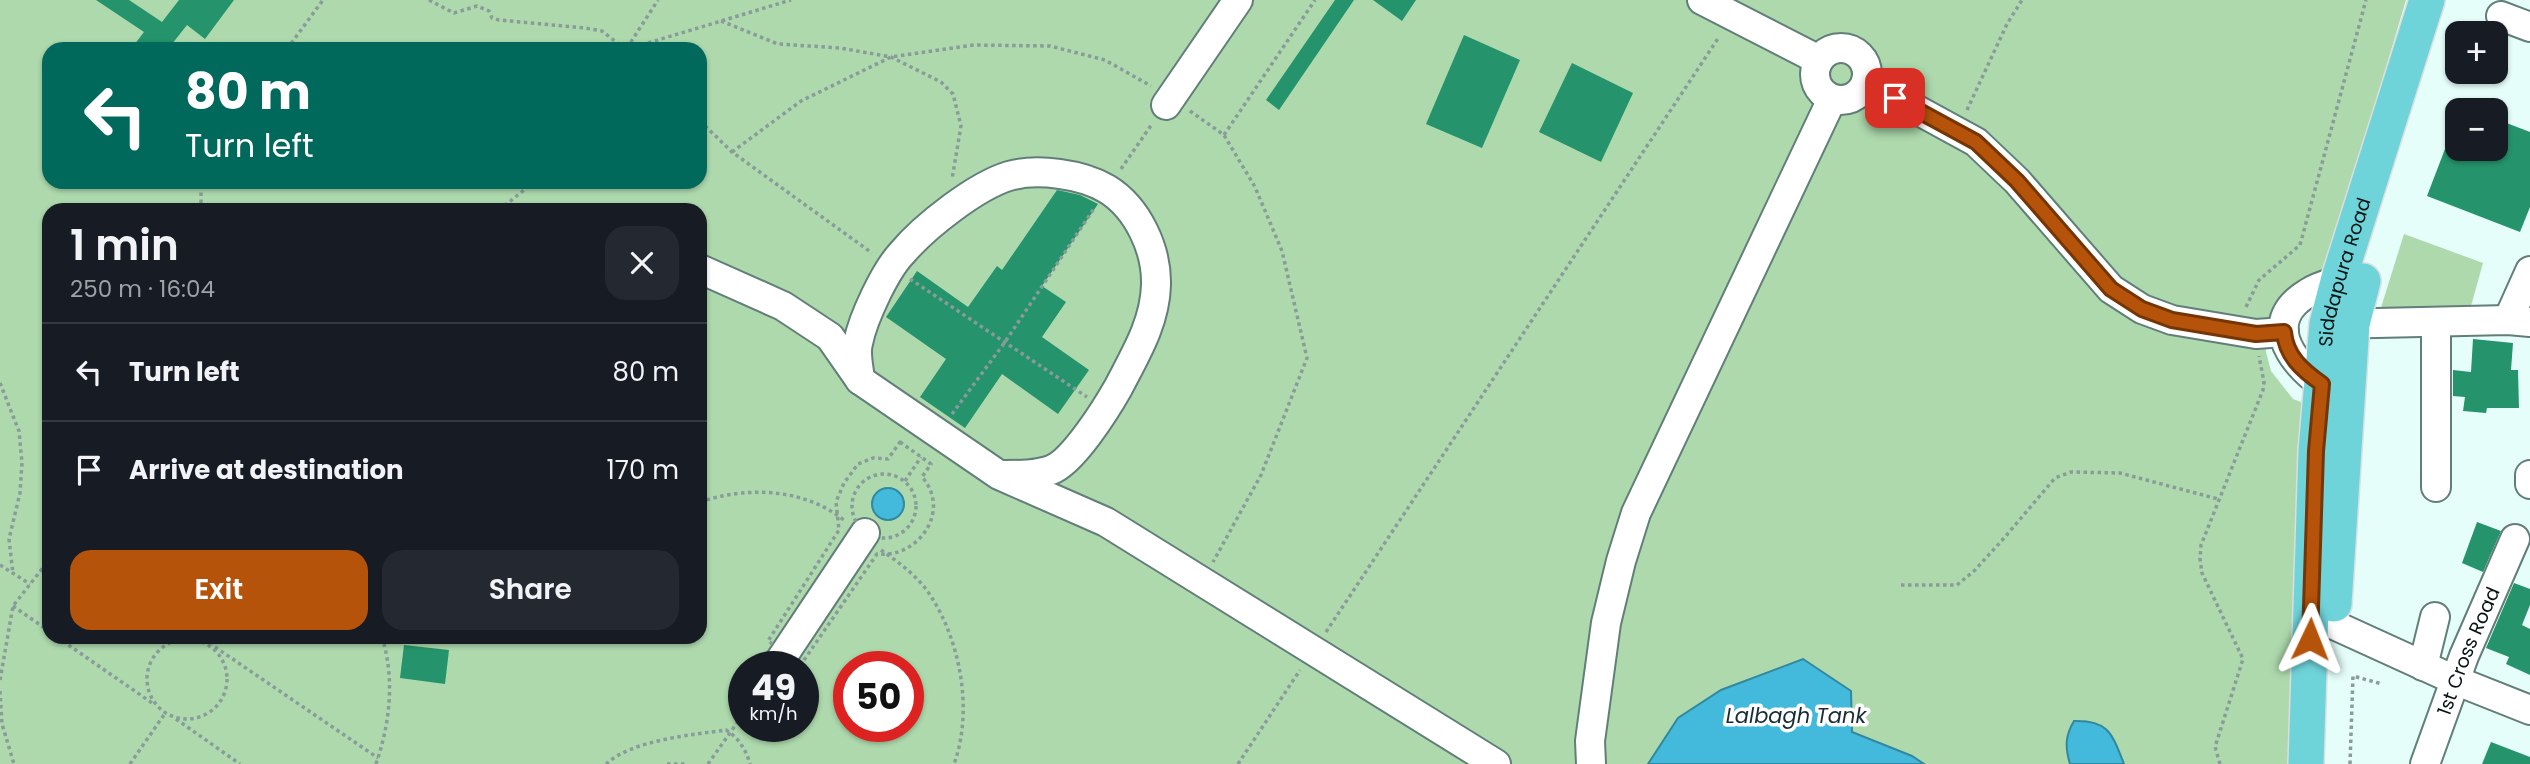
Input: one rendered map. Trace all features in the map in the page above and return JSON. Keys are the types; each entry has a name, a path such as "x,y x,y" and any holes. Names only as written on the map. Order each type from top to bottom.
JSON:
{"main road":[{"name":"Siddapura Road","path":"2306,764 2321,619 2339,324 2339,281 2427,0"},
{"name":"Siddapura Road","path":"2330,764 2321,619 2316,451 2322,384 2339,324 2368,261 2451,0"}],"street":[{"path":"1166,105 1238,0"},
{"path":"1702,0 1819,60"},
{"path":"2501,16 2530,27"},
{"path":"1831,50 1850,50 1858,54 1867,71 1866,82 1861,91 1853,97 1841,100 1832,99 1823,93 1815,74 1819,60 1831,50"},
{"path":"1866,82 1976,142 2017,181 2117,294 2142,309 2172,320 2245,333 2284,332"},
{"path":"1591,764 1590,741 1606,623 1636,513 1832,99"},
{"path":"860,380 857,345 866,315 901,253 944,215 985,185 1010,176 1038,172 1061,175 1107,189 1142,225 1152,252 1156,283 1152,312 1144,338 1106,410 1079,446 1054,469 1026,475 999,475"},
{"path":"2339,324 2519,321 2530,271"},
{"path":"707,272 783,306 830,337 860,380 999,475 1106,522 1496,764"},
{"path":"2322,384 2298,365 2290,354 2284,332 2285,322 2295,304 2309,292 2339,281"},
{"path":"2436,322 2436,487"},
{"path":"2530,475 2530,484"},
{"path":"785,651 857,530"},
{"name":"1st Cross Road","path":"2425,764 2464,656 2515,539"},
{"path":"2423,666 2435,617"},
{"path":"2321,619 2457,681 2530,710"}],"path":[{"path":"292,42 323,0"},
{"path":"429,0 454,13 477,6 489,11 492,18 499,20 602,31 617,42"},
{"path":"631,42 658,0"},
{"path":"650,42 791,0"},
{"path":"1224,135 1315,0"},
{"path":"1957,131 2007,24 2022,0"},
{"path":"2220,764 2215,747 2243,659 2202,573 2201,545 2263,390 2264,382 2245,333 2259,280 2300,245 2366,0"},
{"path":"1238,764 1734,15"},
{"path":"721,21 778,44 840,48 891,57 941,82 953,94 961,126 944,215"},
{"path":"905,481 1005,342 1166,105"},
{"path":"707,128 732,152 892,267 1106,410"},
{"path":"508,203 525,189"},
{"path":"0,383 19,431 22,463 20,493 9,539 13,573"},
{"path":"1901,585 1957,584 1975,570 2006,537 2055,478 2071,472 2120,473 2219,499"},
{"path":"876,475 896,476 905,481 913,492 916,506 913,520 905,531 892,538 878,538 857,530 852,506 853,496 859,486 876,475"},
{"path":"707,500 735,492 780,494 822,506 896,560 916,579 931,596 941,615 956,658 964,711 954,764"},
{"path":"0,565 30,584"},
{"path":"0,680 13,606 42,569"},
{"path":"13,606 42,626"},
{"path":"67,644 240,764"},
{"path":"168,644 158,651 149,666 146,681 153,702 166,712 184,720 199,718 213,711 224,697 228,680 225,664 211,644"},
{"path":"211,644 378,758"},
{"path":"376,764 388,718 390,692 389,667 384,644"},
{"path":"2350,764 2353,676 2382,684"},
{"path":"0,691 2,723 14,764"},
{"path":"130,764 166,712"},
{"path":"606,764 612,758 655,741 728,732"},
{"path":"708,764 728,736"},
{"path":"738,742 746,751 750,764"},
{"path":"667,764 686,764"}],"green space":[{"path":"0,0 2406,0 2321,286 2280,300 2267,326 2266,352 2271,371 2293,399 2309,405 2289,764 0,764"},
{"path":"2404,234 2483,263 2469,313 2379,314"}],"water":[{"path":"888,488 899,493 904,504 899,515 888,520 877,515 872,504 877,493"},
{"name":"Lalbagh Tank","path":"1803,659 1851,691 1852,732 1912,756 1924,764 1648,764 1678,718 1721,690"},
{"path":"2074,721 2095,723 2108,731 2124,764 2070,764 2067,742"}],"building":[{"path":"96,0 129,0 162,22 179,0 234,0 205,39 187,25 174,42 136,42 144,32"},
{"path":"1335,0 1354,0 1279,110 1266,100"},
{"path":"1373,0 1416,0 1402,21"},
{"path":"1464,35 1520,60 1482,148 1426,124"},
{"path":"1572,63 1633,93 1601,162 1539,132"},
{"path":"2508,124 2530,132 2530,207 2520,232 2427,196 2445,149 2445,161 2508,161"},
{"path":"1057,190 1080,195 1098,204 1042,286 1066,302 1042,337 1089,370 1058,414 1002,374 965,428 920,397 946,359 886,317 917,271 968,307 997,266 1002,270"},
{"path":"2473,339 2513,343 2511,370 2518,370 2519,408 2487,408 2486,413 2463,411 2465,397 2453,396 2453,370 2471,372"},
{"path":"2477,522 2501,531 2483,572 2462,563"},
{"path":"2514,583 2530,589 2530,605 2522,625 2530,629 2530,675 2506,664 2509,657 2486,648"},
{"path":"404,645 449,650 445,684 400,678"},
{"path":"2491,742 2530,757 2530,764 2482,764"}],"route":[{"path":"1895,98 1976,142 2017,181 2111,289 2126,300 2172,320 2256,334 2284,332 2287,348 2298,365 2322,384 2316,451 2310,639"}]}
